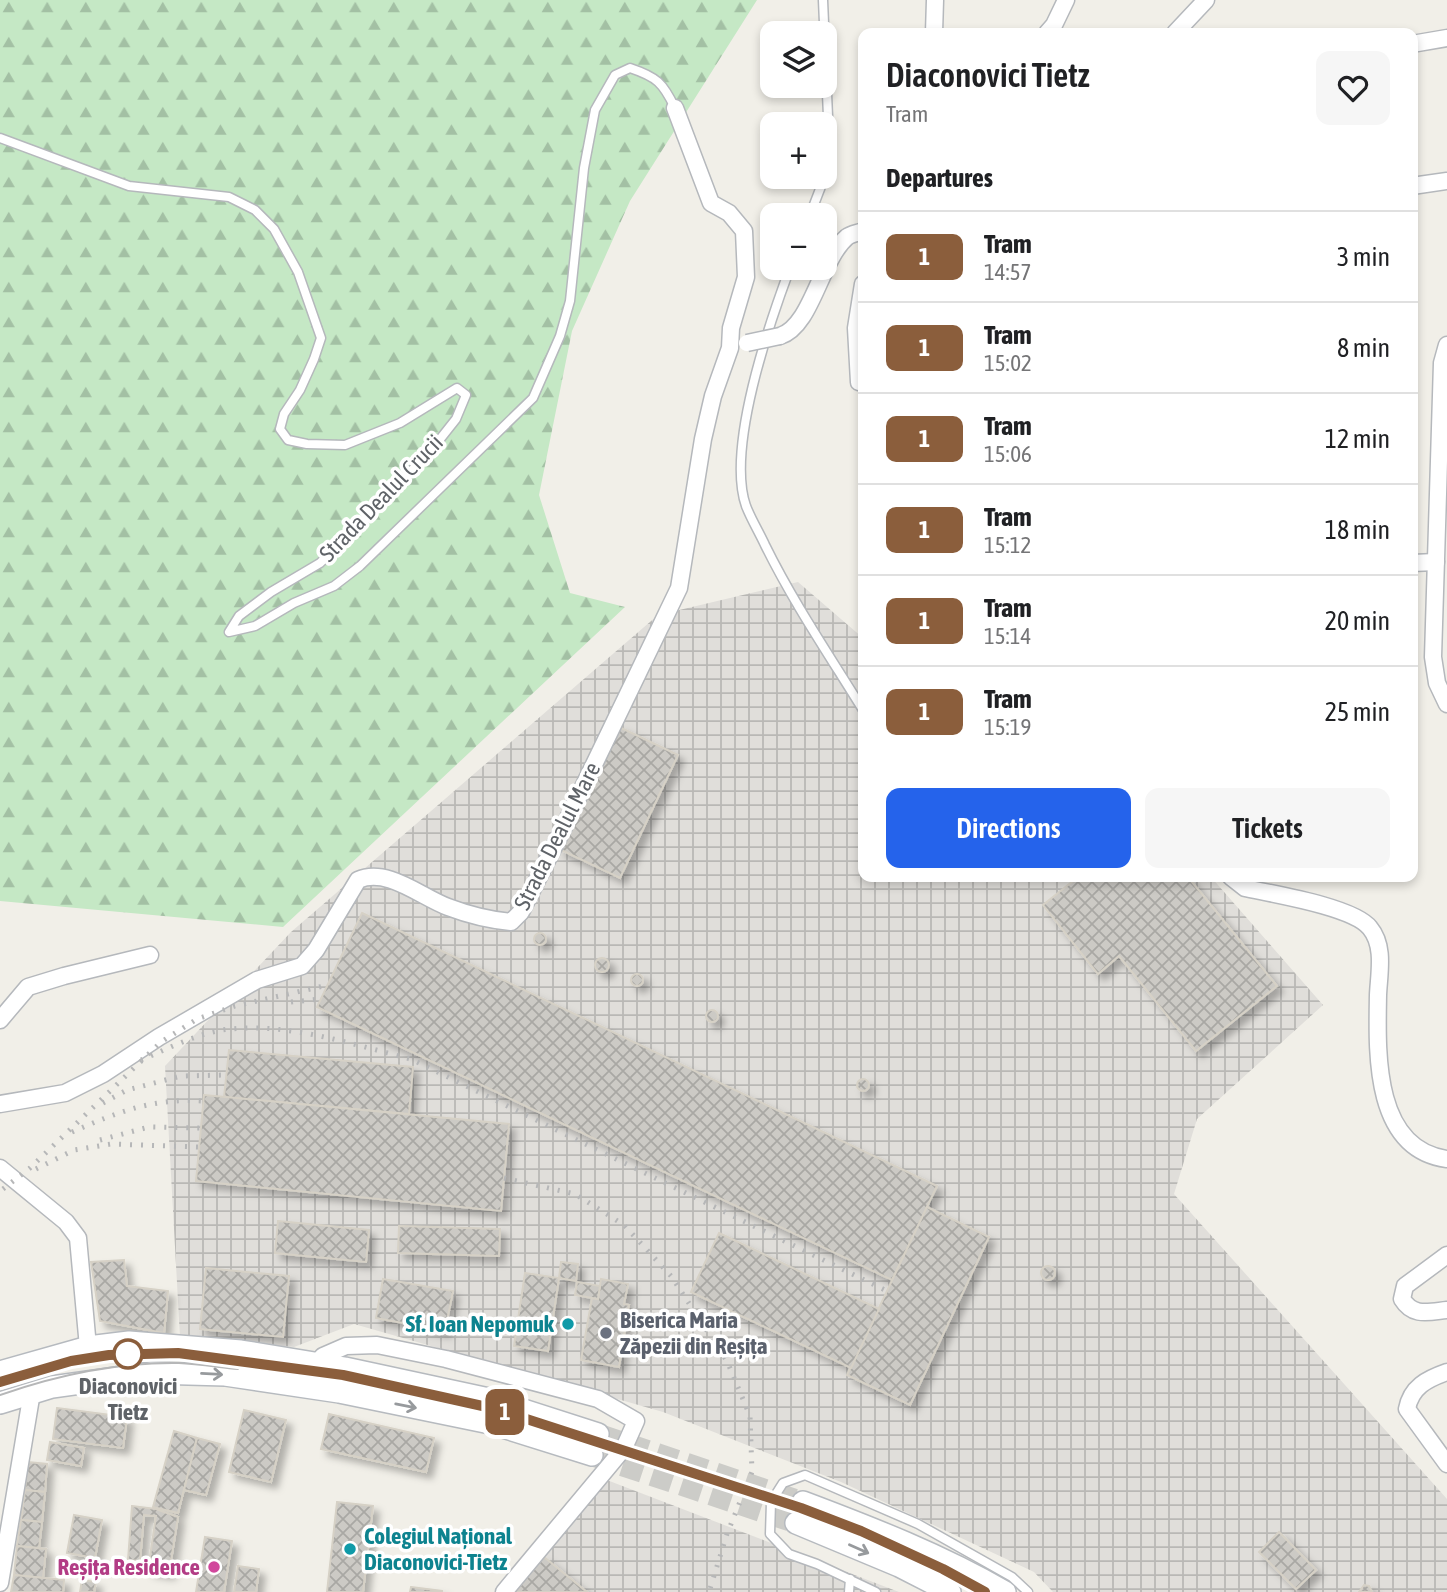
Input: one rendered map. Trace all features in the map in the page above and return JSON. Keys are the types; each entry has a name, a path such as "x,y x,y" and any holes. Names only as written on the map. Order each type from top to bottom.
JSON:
{"main road":[{"path":"0,1372 88,1347 129,1342 241,1351 317,1363 489,1399 598,1434"},
{"path":"0,1403 52,1387 152,1373 225,1375 339,1392 489,1423 592,1455"},
{"path":"803,1502 899,1539 1005,1592"},
{"path":"796,1523 899,1566 950,1592"}],"street":[{"path":"934,28 935,0"},
{"path":"1052,28 1066,0"},
{"path":"1180,28 1206,0"},
{"path":"1418,43 1447,38"},
{"name":"Strada Dealul Crucii","path":"676,108 711,203 729,213 744,231 746,277 731,328 730,348"},
{"path":"1418,185 1447,181"},
{"path":"730,348 789,334 800,320 828,264 848,237 858,233"},
{"path":"858,315 858,364"},
{"path":"1447,345 1443,363 1433,657 1437,683 1447,704"},
{"name":"Strada Dealul Mare","path":"0,1104 65,1093 103,1074 159,1037 257,980 302,966 316,950 358,880 368,876 382,876 447,907 490,920 512,922 521,912 561,833 678,588 703,439 713,396 730,348"},
{"path":"1418,563 1436,562"},
{"path":"1237,882 1245,888 1347,912 1369,926 1380,945 1377,1044 1384,1087 1393,1119 1402,1136 1420,1152 1447,1159"},
{"path":"0,1020 28,987 150,955"},
{"path":"0,1168 66,1222 78,1238 88,1347"},
{"path":"1447,1255 1405,1286 1402,1299 1407,1307 1418,1313 1447,1310"},
{"path":"317,1363 323,1356 346,1346 377,1345 446,1359 598,1399 636,1421 624,1448 504,1592"},
{"path":"1447,1372 1418,1386 1409,1397 1407,1409 1447,1464"},
{"path":"0,1583 32,1392"}],"lane":[{"path":"815,203 830,163 823,0"},
{"name":"Strada Dealul Crucii","path":"0,138 129,186 229,197 255,210 274,229 298,272 321,338 300,390 285,414 280,429 288,440 345,445 400,423 457,388 466,396 456,419 433,448 358,527 320,562 271,592 239,616 229,632 255,626 294,603 334,586 360,566 533,398 560,336 570,301 584,168 595,110 615,75 630,68 650,74 664,85 676,108"},
{"path":"785,280 767,328 748,410 740,470 745,505 785,587 858,702"},
{"path":"876,1592 789,1554 770,1534 771,1502 783,1483 805,1475 918,1524 1012,1577 1028,1592"},
{"path":"849,1579 849,1592"}],"shaded area":[{"path":"798,582 858,634 858,882 1215,882 1323,1005 1197,1119 1174,1194 1447,1499 1447,1592 1053,1592 1034,1572 841,1482 663,1412 354,1324 294,1347 180,1337 165,1066 291,932 658,615"},
{"path":"599,1477 899,1592 504,1592"}],"green space":[{"path":"0,0 757,0 630,201 572,331 539,495 570,593 625,607 283,927 0,901"}],"building":[{"path":"617,726 678,755 620,878 559,849"},
{"path":"1072,882 1192,882 1277,986 1196,1051 1119,956 1098,974 1043,905"},
{"path":"362,913 937,1186 892,1280 317,1007"},
{"path":"540,933 546,939 540,945 534,939"},
{"path":"599,958 605,958 609,965 605,972 599,972 595,968 595,962"},
{"path":"632,975 642,975 642,985 632,985"},
{"path":"712,1010 718,1016 712,1022 706,1016"},
{"path":"229,1050 413,1067 409,1114 224,1097"},
{"path":"863,1079 869,1085 863,1091 857,1085"},
{"path":"204,1095 509,1124 501,1211 196,1181"},
{"path":"927,1207 989,1237 910,1405 847,1375"},
{"path":"278,1221 369,1230 366,1262 275,1253"},
{"path":"399,1226 500,1229 499,1256 398,1253"},
{"path":"719,1233 879,1309 851,1368 691,1292"},
{"path":"124,1260 127,1286 168,1291 164,1333 100,1321 91,1262"},
{"path":"561,1262 578,1264 576,1281 559,1278"},
{"path":"1045,1266 1051,1266 1055,1273 1051,1280 1045,1280 1041,1276 1041,1270"},
{"path":"206,1268 289,1276 283,1337 200,1329"},
{"path":"525,1273 559,1278 548,1351 514,1346"},
{"path":"383,1279 453,1291 445,1331 376,1318"},
{"name":"Biserica Maria Zăpezii din Reșița","path":"601,1279 628,1284 624,1304 629,1305 619,1367 581,1360 592,1298 598,1299"},
{"path":"577,1282 600,1286 598,1299 575,1295"},
{"path":"57,1408 127,1417 123,1448 53,1439"},
{"path":"244,1410 286,1420 271,1482 229,1472"},
{"path":"329,1414 434,1438 426,1472 321,1449"},
{"path":"174,1431 197,1438 178,1513 153,1507"},
{"path":"197,1438 220,1444 206,1495 184,1490"},
{"path":"50,1442 84,1448 81,1466 47,1460"},
{"path":"28,1462 47,1464 45,1492 25,1490"},
{"path":"25,1490 45,1492 42,1522 21,1520"},
{"name":"Colegiul Național Diaconovici-Tietz","path":"337,1502 373,1506 363,1592 327,1592"},
{"path":"132,1506 156,1509 178,1517 169,1573 148,1570 156,1516 144,1515 140,1561 128,1560"},
{"path":"74,1515 102,1520 95,1558 67,1553"},
{"path":"21,1520 42,1522 39,1548 17,1546"},
{"path":"1279,1532 1316,1570 1296,1589 1259,1552"},
{"name":"Reșița Residence","path":"205,1537 232,1541 224,1592 196,1592"},
{"path":"17,1546 46,1549 43,1578 14,1575"},
{"path":"544,1557 587,1592 515,1592"},
{"name":"Reșița Residence","path":"238,1566 259,1569 256,1592 234,1592"},
{"path":"14,1575 64,1580 63,1592 11,1592"},
{"path":"82,1580 96,1582 94,1592 80,1592"},
{"path":"1364,1585 1369,1586 1372,1592 1359,1592"},
{"name":"Colegiul Național Diaconovici-Tietz","path":"411,1587 442,1591 442,1592 410,1592"}],"tunnel":[{"path":"598,1434 803,1502"},
{"path":"593,1456 796,1523"}],"tram line":[{"path":"0,1382 37,1370 109,1355 178,1353 343,1375 478,1404 596,1440"},
{"name":"1","path":"0,1382 71,1361 109,1355 178,1353 343,1375 496,1409 801,1508 861,1531 985,1592"},
{"path":"0,1395 43,1381 111,1367 179,1363 238,1369"},
{"path":"801,1508 919,1556 985,1592"}],"railway":[{"path":"3,1189 30,1168 161,1042 197,1019 235,1006 328,985"},
{"path":"291,1002 321,999"},
{"path":"141,1060 201,1035 246,1028 293,1031 411,1059 887,1291"},
{"path":"103,1103 127,1090 181,1076 226,1075"},
{"path":"72,1132 105,1118 151,1104 203,1101"},
{"path":"100,1140 149,1127 201,1128"},
{"path":"36,1169 74,1150 111,1144 199,1147"},
{"path":"504,1178 575,1194 624,1225 671,1276 727,1361 750,1416 752,1472 727,1534 709,1592"}],"place":[{"name":"Sf. Ioan Nepomuk","path":"568,1324"},
{"name":"Biserica Maria Zăpezii din Reșița","path":"606,1333"},
{"name":"Diaconovici Tietz","path":"128,1354"},
{"name":"Colegiul Național Diaconovici-Tietz","path":"350,1549"},
{"name":"Reșița Residence","path":"214,1567"}]}
